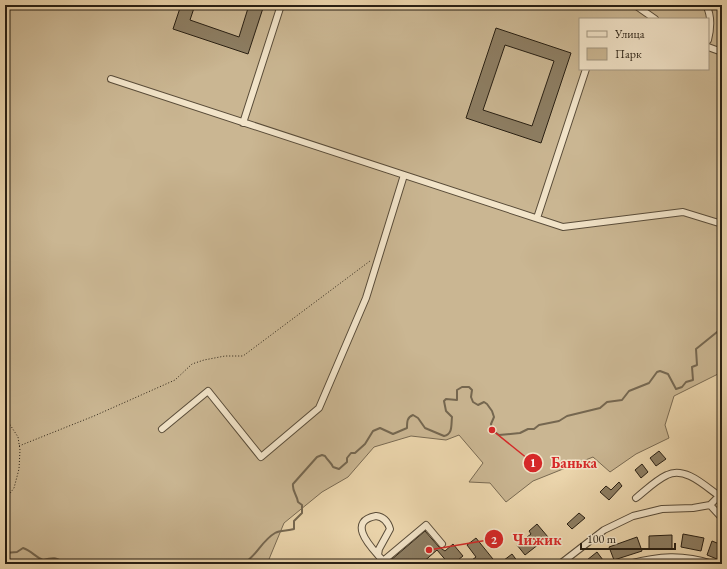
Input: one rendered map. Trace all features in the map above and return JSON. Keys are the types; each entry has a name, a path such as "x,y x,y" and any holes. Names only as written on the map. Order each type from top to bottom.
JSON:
{"street":[{"path":"243,123 281,5"},
{"path":"636,5 654,18"},
{"path":"706,5 709,10 711,26 709,35"},
{"path":"709,47 722,52"},
{"path":"537,218 586,70"},
{"path":"111,80 563,227 683,212 722,224"},
{"path":"162,429 208,391 261,457 319,408 366,298 404,175"},
{"path":"560,564 604,530 633,516 662,509 693,508 710,505 720,496 688,475 679,472 667,475 636,498"},
{"path":"710,505 722,518"},
{"path":"378,555 379,549 390,529 385,520 376,516 368,518 364,522 362,532 383,563 426,526 442,544"},
{"path":"628,564 667,556 685,557 712,564"}],"path":[{"path":"19,446 89,418 175,380 192,364 226,356 243,356 379,254"},
{"path":"5,417 18,437 19,446 19,469 14,488 5,500"}],"green space":[{"path":"5,5 722,5 722,372 674,396 665,425 669,438 636,454 610,472 593,457 533,481 506,502 490,483 469,482 483,463 459,435 446,440 411,436 374,447 348,477 322,492 284,523 267,564 5,564"}],"building":[{"path":"181,5 195,5 190,20 239,37 249,5 264,5 248,54 173,29"},
{"path":"496,28 571,53 541,143 466,118","holes":["505,45 554,61 532,126 483,110"]},
{"path":"659,451 666,459 656,466 650,458"},
{"path":"642,464 648,472 641,478 635,470"},
{"path":"619,482 622,486 609,500 600,492 606,486 611,490"},
{"path":"579,513 585,518 572,529 567,524"},
{"path":"537,524 548,537 525,555 517,545 531,534 529,531"},
{"path":"425,531 439,547 445,551 453,544 463,556 453,564 449,564 437,550 421,564 395,564 391,560"},
{"path":"683,534 704,538 701,551 681,547"},
{"path":"672,535 672,549 649,549 649,536"},
{"path":"637,537 642,551 614,560 609,547"},
{"path":"476,538 497,564 475,564 472,560 476,557 467,545"},
{"path":"712,541 722,545 722,561 707,555"},
{"path":"597,552 606,564 582,564"},
{"path":"512,554 518,562 515,564 499,564"}],"waterway":[{"path":"242,564 251,558 270,536 279,531 294,529 294,521 302,513 302,505 298,502 293,489 293,484 317,457 322,455 325,456 333,467 339,469 347,462 347,458 351,453 355,453 365,444 373,431 380,428 393,434 407,428 408,418 413,415 418,418 425,428 444,436 447,435 451,429 452,417 446,411 444,401 446,399 457,400 457,390 462,387 469,387 472,390 471,397 473,402 478,405 484,402 487,404 494,417 491,424 492,430 499,435 520,433 528,429 534,429 539,425 559,421 567,416 600,408 607,402 622,400 629,391 649,383 657,372 660,371 668,374 676,389 682,387 686,382 693,380 692,367 697,365 696,349 722,328"},
{"path":"5,553 17,552 23,548 43,560 55,558 65,564"}],"place":[{"name":"Банька","path":"492,430"},
{"name":"Чижик","path":"429,550"}]}
